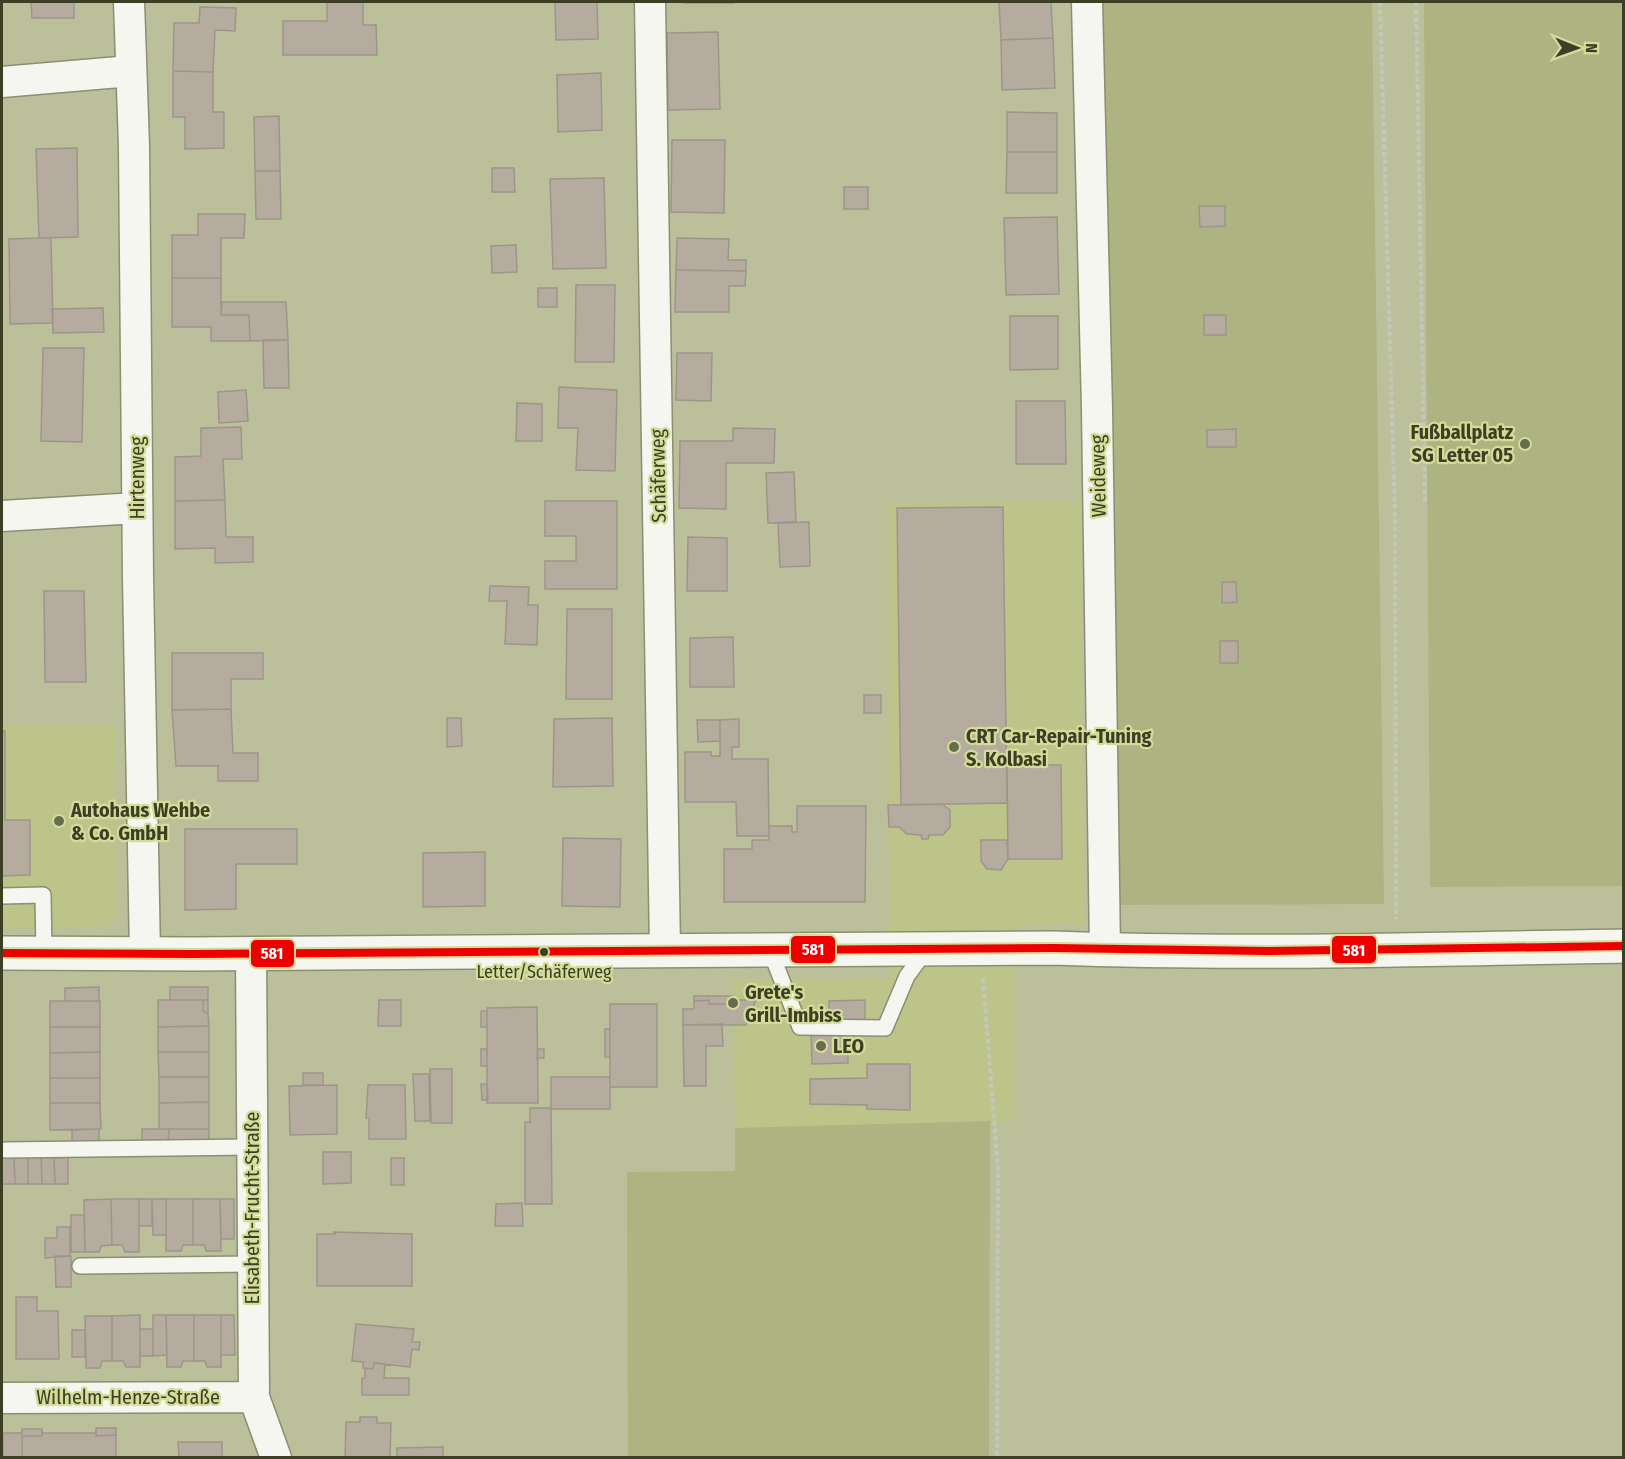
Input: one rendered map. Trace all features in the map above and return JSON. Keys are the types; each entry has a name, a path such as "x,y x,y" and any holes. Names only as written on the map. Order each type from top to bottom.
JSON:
{"main road":[{"path":"2,953 251,954 983,948 1313,951 1623,946"}],"street":[{"name":"Hirtenweg","path":"129,2 134,146 137,508 145,954"},
{"name":"Schäferweg","path":"650,2 665,951"},
{"name":"Weideweg","path":"1087,2 1098,433 1105,950"},
{"path":"2,82 131,72"},
{"path":"2,516 137,508"},
{"name":"Elisabeth-Frucht-Straße","path":"251,954 254,1397 276,1458"},
{"name":"Wilhelm-Henze-Straße","path":"2,1398 254,1397"}],"lane":[{"path":"2,896 43,895 44,953"},
{"path":"770,950 800,1027 885,1028 907,976 927,949"},
{"path":"4,1150 252,1147"},
{"path":"80,1266 252,1264"}],"path":[{"path":"1380,2 1395,515 1396,926"},
{"path":"1416,2 1425,502"},
{"path":"983,948 983,980 998,1170 997,1458"}],"shaded area":[{"path":"1100,2 1372,2 1384,904 1114,905"},
{"name":"Fußballplatz SG Letter 05","path":"1424,2 1623,2 1623,886 1430,887"},
{"path":"1081,501 1084,923 1016,926 1015,1121 735,1128 733,980 889,978 888,503"},
{"name":"Autohaus Wehbe & Co. GmbH","path":"115,725 117,916 110,924 101,927 2,928 2,726"},
{"path":"990,1121 989,1457 628,1457 627,1172 735,1171 735,1128"}],"building":[{"path":"31,2 74,2 74,18 32,18"},
{"path":"327,2 363,2 363,25 376,25 377,55 283,55 283,21 327,21"},
{"path":"555,2 597,2 598,39 556,40"},
{"path":"734,2 734,3 684,3"},
{"path":"999,2 1051,2 1053,38 1001,40"},
{"path":"200,7 236,8 235,31 215,30 213,72 173,71 174,23 199,23"},
{"path":"718,32 720,109 668,110 667,33"},
{"path":"1053,38 1055,88 1002,90 1001,40"},
{"path":"173,71 213,72 213,112 224,112 224,148 185,149 185,117 173,117"},
{"path":"601,73 602,130 558,132 557,75"},
{"path":"1007,112 1057,113 1057,152 1007,152"},
{"path":"279,116 280,171 255,171 254,117"},
{"path":"672,140 725,140 724,213 671,212"},
{"path":"77,148 78,237 39,238 36,149"},
{"path":"1007,152 1057,152 1057,193 1006,193"},
{"path":"492,168 514,168 515,192 492,192"},
{"path":"255,171 280,171 281,219 256,219"},
{"path":"604,178 606,268 553,269 550,179"},
{"path":"844,187 868,187 868,209 844,209"},
{"path":"1199,206 1225,206 1225,226 1200,227"},
{"path":"198,214 245,214 244,238 221,238 221,278 172,278 172,235 198,235"},
{"path":"1057,217 1059,294 1006,295 1004,218"},
{"path":"51,238 53,323 10,324 9,239"},
{"path":"677,238 729,239 728,260 746,260 746,271 676,270"},
{"path":"516,245 517,272 492,273 491,246"},
{"path":"676,270 746,271 745,286 729,286 729,312 675,312"},
{"path":"172,278 221,278 221,315 249,315 250,341 211,341 211,327 172,327"},
{"path":"576,285 615,285 614,362 575,362"},
{"path":"538,288 557,288 557,307 538,307"},
{"path":"222,302 286,302 288,340 250,341 249,315 221,315"},
{"path":"103,308 104,332 53,333 52,309"},
{"path":"1204,315 1226,315 1226,335 1204,335"},
{"path":"1010,316 1058,316 1058,369 1010,370"},
{"path":"263,340 288,340 289,388 264,388"},
{"path":"43,348 84,348 82,442 41,441"},
{"path":"677,353 712,353 711,401 676,400"},
{"path":"559,387 617,390 615,471 576,470 578,428 558,428"},
{"path":"246,390 248,421 219,423 218,392"},
{"path":"1016,401 1065,401 1066,464 1016,464"},
{"path":"517,403 542,404 542,441 516,441"},
{"path":"241,427 242,459 223,459 225,500 175,501 175,457 201,456 201,428"},
{"path":"733,428 775,429 774,463 726,463 726,509 679,508 680,441 733,441"},
{"path":"1236,429 1236,447 1207,447 1207,430"},
{"path":"794,472 796,522 768,523 766,473"},
{"path":"225,500 226,537 253,537 253,562 215,563 215,548 175,549 175,501"},
{"path":"545,501 617,501 617,589 545,589 545,561 576,561 576,536 545,536"},
{"path":"1003,507 1007,803 901,805 897,508"},
{"path":"809,522 810,566 780,567 778,523"},
{"path":"688,537 727,538 727,591 687,591"},
{"path":"1222,582 1236,582 1237,602 1222,603"},
{"path":"490,586 529,587 528,605 538,605 537,645 505,644 507,601 489,601"},
{"path":"44,591 84,591 86,682 45,682"},
{"path":"567,609 612,609 612,699 566,699"},
{"path":"733,637 734,687 690,687 690,638"},
{"path":"1220,641 1238,641 1238,663 1220,663"},
{"path":"172,653 263,653 263,679 231,679 231,709 172,710"},
{"path":"864,695 881,695 881,713 864,713"},
{"path":"231,709 233,753 258,753 258,781 218,781 218,766 176,766 172,710"},
{"path":"447,718 461,718 462,746 447,747"},
{"path":"612,718 613,786 553,787 554,719"},
{"path":"739,719 739,747 732,747 732,759 768,759 769,836 737,836 736,802 685,802 685,752 711,752 711,756 720,756 720,720"},
{"path":"697,720 720,720 720,741 698,742"},
{"path":"2,731 5,731 5,820 30,820 30,875 2,876"},
{"path":"1007,765 1061,765 1062,859 1008,859"},
{"path":"942,804 950,810 950,827 943,835 929,835 928,839 922,839 921,835 907,834 899,827 889,827 888,805"},
{"path":"797,806 866,806 865,902 724,902 724,849 752,849 752,840 769,840 769,826 792,826 792,832 797,832"},
{"path":"185,829 297,829 297,864 236,864 236,909 185,910"},
{"path":"563,838 621,839 620,907 562,906"},
{"path":"981,840 1007,840 1008,859 1001,870 987,869 981,861"},
{"path":"485,852 485,906 423,907 423,853"},
{"path":"99,987 99,1001 65,1001 65,988"},
{"path":"170,987 208,987 208,1000 170,1000"},
{"path":"694,996 732,996 732,1000 727,1000 727,1004 709,1004 709,1000 694,1001"},
{"path":"158,1000 203,1000 203,1011 208,1014 209,1026 158,1027"},
{"path":"203,1000 208,1000 208,1014 203,1011"},
{"path":"379,1000 401,1000 401,1026 378,1026"},
{"path":"709,1000 709,1004 727,1004 727,1000 756,1000 746,1025 683,1025 683,1009 694,1009 694,1001"},
{"path":"865,1000 865,1032 848,1032 848,1063 812,1064 811,1032 829,1032 829,1001"},
{"path":"50,1001 100,1001 100,1027 50,1027"},
{"path":"610,1004 657,1004 657,1087 610,1087"},
{"path":"537,1007 538,1103 487,1103 487,1008"},
{"path":"481,1011 487,1011 487,1027 481,1027"},
{"path":"722,1024 723,1046 706,1046 706,1086 684,1086 683,1025"},
{"path":"209,1026 209,1052 158,1052 158,1027"},
{"path":"50,1027 100,1027 100,1052 50,1053"},
{"path":"605,1029 610,1029 610,1057 605,1057"},
{"path":"481,1049 487,1049 487,1066 481,1066"},
{"path":"538,1049 544,1049 544,1058 537,1058"},
{"path":"100,1052 100,1078 50,1078 50,1053"},
{"path":"158,1052 209,1052 209,1077 159,1077"},
{"path":"867,1064 910,1064 910,1110 867,1109 867,1105 810,1104 810,1079 867,1078"},
{"path":"430,1069 452,1069 452,1123 431,1123"},
{"path":"303,1073 323,1073 323,1085 303,1085"},
{"path":"413,1074 429,1074 430,1121 415,1121"},
{"path":"159,1077 209,1077 209,1102 159,1103"},
{"path":"551,1077 610,1077 610,1109 551,1109"},
{"path":"50,1078 100,1078 100,1103 50,1103"},
{"path":"481,1084 487,1084 488,1100 482,1100"},
{"path":"337,1085 337,1134 290,1135 289,1086"},
{"path":"368,1085 405,1085 406,1139 369,1139 369,1118 366,1118"},
{"path":"209,1102 209,1129 159,1129 159,1103"},
{"path":"50,1103 100,1103 101,1129 50,1130"},
{"path":"530,1108 551,1108 552,1204 525,1204 525,1122 530,1122"},
{"path":"99,1129 99,1143 72,1143 72,1130"},
{"path":"142,1129 169,1129 168,1142 142,1143"},
{"path":"169,1129 209,1129 209,1142 168,1142"},
{"path":"323,1152 351,1152 351,1183 323,1184"},
{"path":"28,1157 28,1184 15,1184 14,1158"},
{"path":"28,1157 41,1157 42,1184 28,1184"},
{"path":"41,1157 54,1157 55,1184 42,1184"},
{"path":"54,1157 68,1157 68,1184 55,1184"},
{"path":"2,1158 14,1158 15,1184 2,1184"},
{"path":"391,1158 404,1158 404,1185 391,1185"},
{"path":"111,1199 139,1199 139,1252 125,1252 122,1245 112,1245"},
{"path":"111,1199 112,1245 101,1246 99,1252 85,1252 84,1200"},
{"path":"139,1199 152,1199 152,1226 139,1226"},
{"path":"152,1199 166,1199 166,1235 153,1235"},
{"path":"166,1199 193,1199 193,1245 183,1245 181,1251 166,1251"},
{"path":"193,1199 220,1199 221,1251 206,1251 204,1245 193,1245"},
{"path":"220,1199 234,1199 234,1239 221,1239"},
{"path":"522,1203 523,1226 495,1226 496,1204"},
{"path":"71,1215 84,1215 85,1252 71,1252"},
{"path":"57,1227 70,1227 70,1256 45,1258 45,1238 57,1238"},
{"path":"334,1232 412,1234 412,1286 317,1286 317,1234 335,1234"},
{"path":"55,1256 71,1256 71,1287 56,1287"},
{"path":"16,1297 37,1297 37,1311 58,1311 59,1359 16,1359"},
{"path":"140,1315 140,1367 126,1367 123,1361 112,1361 112,1316"},
{"path":"153,1315 166,1315 167,1355 153,1356"},
{"path":"166,1315 194,1315 194,1361 183,1361 181,1367 167,1367"},
{"path":"194,1315 221,1315 221,1367 207,1367 205,1361 194,1361"},
{"path":"221,1315 234,1315 235,1355 221,1355"},
{"path":"85,1316 112,1316 112,1361 102,1361 100,1368 86,1368"},
{"path":"356,1324 414,1329 412,1342 420,1342 419,1350 412,1349 410,1367 374,1363 373,1369 363,1368 363,1362 352,1361"},
{"path":"140,1329 153,1329 153,1356 140,1356"},
{"path":"72,1330 85,1330 85,1357 72,1357"},
{"path":"374,1363 385,1364 384,1378 409,1378 409,1395 362,1395 362,1378 365,1378 365,1368 373,1369"},
{"path":"360,1417 377,1417 377,1423 391,1423 390,1458 345,1458 346,1422 360,1422"},
{"path":"96,1428 116,1428 116,1435 96,1436"},
{"path":"22,1429 42,1429 42,1436 22,1436"},
{"path":"3,1433 22,1433 22,1458 3,1458"},
{"path":"42,1433 116,1435 116,1458 22,1458 22,1436 42,1436"},
{"path":"178,1442 222,1442 222,1458 179,1458"},
{"path":"443,1447 443,1458 397,1458 397,1448"}],"transit line":[{"name":"581","path":"2,953 193,954 1053,948 1267,951 1624,946"}],"place":[{"name":"Fußballplatz SG Letter 05","path":"1525,444"},
{"name":"CRT Car-Repair-Tuning S. Kolbasi","path":"954,747"},
{"name":"Autohaus Wehbe & Co. GmbH","path":"59,821"},
{"name":"Letter/Schäferweg","path":"544,952"},
{"name":"Grete's Grill-Imbiss","path":"733,1003"},
{"name":"LEO","path":"821,1046"}]}
